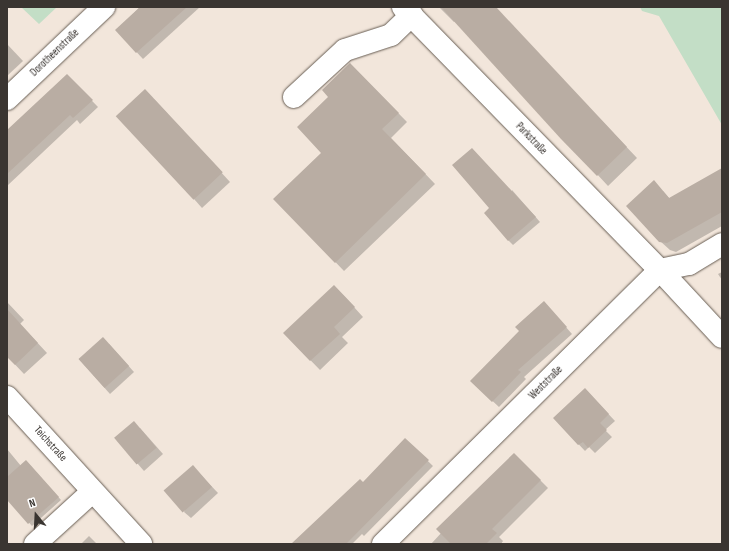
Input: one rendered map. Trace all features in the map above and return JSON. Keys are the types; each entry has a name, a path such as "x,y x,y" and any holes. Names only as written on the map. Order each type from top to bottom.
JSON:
{"street":[{"name":"Dorotheenstraße","path":"7,99 104,7"},
{"path":"294,97 345,50 391,35 407,11"},
{"name":"Parkstraße","path":"407,11 660,270 722,337"},
{"path":"660,270 689,264 722,244"},
{"name":"Weststraße","path":"383,544 660,270"},
{"name":"Teichstraße","path":"7,397 141,544"},
{"path":"35,544 92,492"}],"green space":[{"path":"21,7 57,7 39,24"},
{"path":"640,7 722,7 722,125 659,16 642,11"}],"building":[{"path":"140,7 187,7 136,53 115,30"},
{"path":"441,7 496,7 627,147 597,176 561,139"},
{"path":"350,63 399,113 382,129 426,174 335,263 273,199 321,153 297,127 328,97 322,90"},
{"path":"67,74 93,100 73,118 70,115 7,174 7,130"},
{"path":"145,89 223,172 193,200 116,116"},
{"path":"472,148 536,217 508,241 484,213 489,208 452,165"},
{"path":"722,168 722,212 667,243 659,242 626,206 654,180 669,198"},
{"path":"334,285 355,307 334,327 340,334 310,361 283,333"},
{"path":"544,301 567,327 518,370 521,372 492,402 470,381 519,331 515,327"},
{"path":"7,309 38,343 15,365 7,357"},
{"path":"103,337 129,366 105,388 78,359"},
{"path":"585,388 609,414 600,423 607,430 588,448 583,442 578,445 553,418"},
{"path":"134,421 156,448 137,465 114,438"},
{"path":"405,438 429,460 346,544 291,544 360,479 363,482"},
{"path":"514,453 541,480 492,529 497,533 486,544 451,544 436,529"},
{"path":"26,460 59,497 28,524 7,500 7,477"},
{"path":"193,465 212,487 183,512 164,491"}]}
